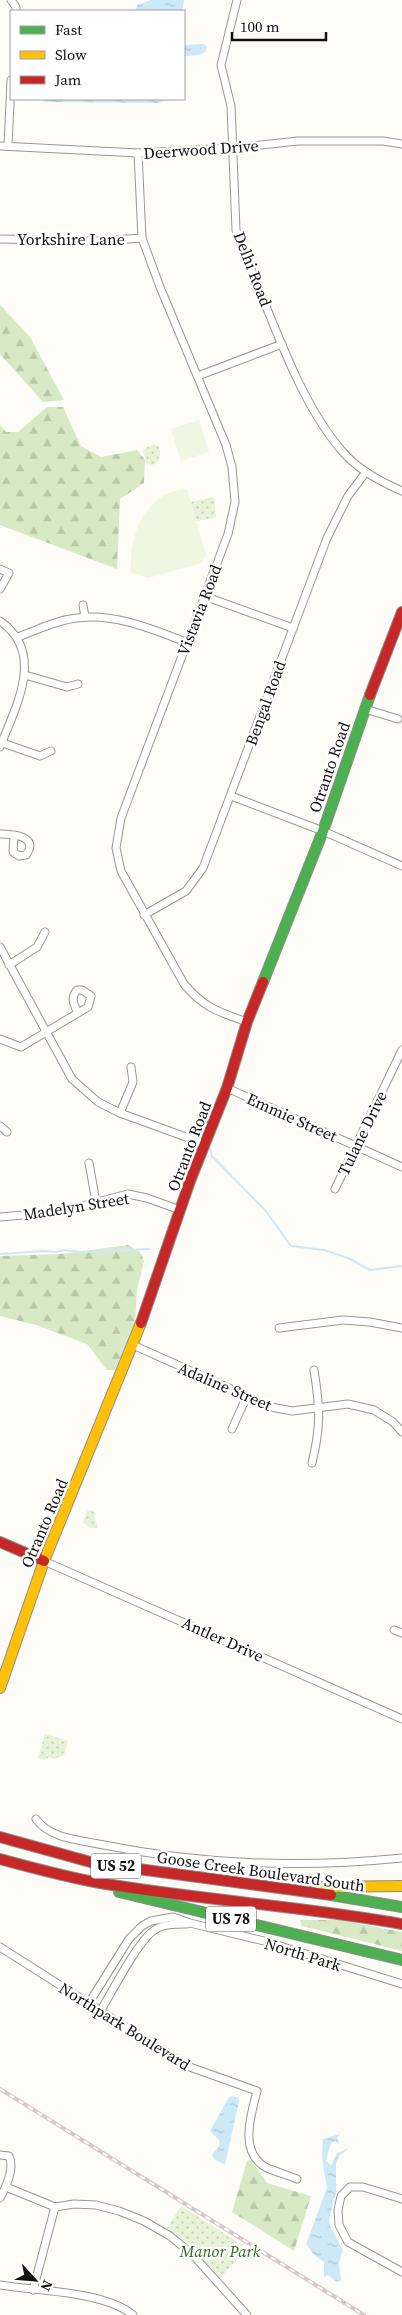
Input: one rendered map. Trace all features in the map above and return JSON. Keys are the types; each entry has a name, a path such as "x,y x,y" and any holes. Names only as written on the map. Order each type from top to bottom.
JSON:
{"main road":[{"name":"Otranto Road","path":"0,1688 44,1561 66,1511 132,1344 180,1210 227,1088 247,1022 323,831 365,709 402,612"},
{"path":"0,1542 44,1561"},
{"name":"Goose Creek Boulevard South","path":"0,1838 94,1863 345,1897 402,1907"},
{"name":"US 52","path":"0,1860 93,1882 354,1915 402,1924"},
{"name":"US 78","path":"61,1875 101,1888 402,1960"},
{"name":"US 78","path":"234,1883 368,1888 402,1886"}],"street":[{"name":"Delhi Road","path":"237,0 228,30 221,65 231,106 236,230 282,344 314,412 342,452 366,472 402,491"},
{"path":"4,146 10,89"},
{"name":"Deerwood Drive","path":"4,146 138,153 232,148 298,141 383,140 402,144"},
{"name":"Vistavia Road","path":"138,153 142,238 226,445 233,474 235,502 228,534 121,818 116,848 121,871 184,984 196,999 216,1011 247,1022"},
{"name":"Yorkshire Lane","path":"0,238 96,242 142,238"},
{"path":"198,376 282,344"},
{"name":"Bengal Road","path":"144,915 186,890 195,881 210,853 337,515 366,472"},
{"path":"0,569 9,573 0,588"},
{"path":"204,596 293,628"},
{"path":"83,605 85,617"},
{"path":"18,637 43,627 85,617 115,618 186,642"},
{"path":"0,621 18,637 25,657 25,675 1,744 40,756 51,751"},
{"path":"25,675 66,687 78,684"},
{"path":"365,709 398,719"},
{"path":"231,796 323,831 402,866"},
{"path":"0,834 14,835"},
{"path":"10,965 37,947 45,932"},
{"path":"0,947 72,1080 98,1102 205,1144"},
{"path":"0,1039 21,1047 78,1013"},
{"name":"Tulane Drive","path":"335,1189 398,1068 402,1050"},
{"path":"120,1112 133,1082 132,1067"},
{"name":"Emmie Street","path":"227,1088 402,1167"},
{"path":"0,1126 7,1132"},
{"path":"89,1163 96,1202"},
{"name":"Madelyn Street","path":"0,1217 59,1212 128,1194 147,1198 180,1210"},
{"path":"279,1328 343,1320 370,1322 402,1328"},
{"name":"Adaline Street","path":"132,1344 246,1398 271,1407 292,1411 348,1404 374,1410 393,1422 402,1432"},
{"path":"312,1463 319,1435 320,1408 314,1370"},
{"path":"232,1429 246,1398"},
{"name":"Antler Drive","path":"44,1561 402,1719"},
{"path":"394,1630 402,1633"},
{"path":"36,1819 42,1828 63,1837 118,1848 205,1860 308,1864 402,1858"},
{"name":"North Park","path":"90,2003 129,1939 142,1926 151,1921 173,1917 190,1924 264,1941 402,1984"},
{"name":"North Park","path":"101,2010 140,1946 153,1931 164,1926 190,1924"},
{"name":"Northpark Boulevard","path":"0,1947 187,2066 257,2091 248,2132 253,2151 265,2167 297,2179"},
{"path":"0,2155 9,2156 11,2160 6,2187 0,2198"},
{"path":"6,2187 55,2207 74,2204 96,2206 119,2211 144,2221 170,2236 192,2254 247,2315"},
{"path":"402,2198 363,2187 350,2187 341,2196 338,2210 339,2225 348,2242 402,2272"},
{"path":"33,2290 55,2207"},
{"path":"0,2285 33,2290 72,2292 116,2306 133,2315"}],"green space":[{"path":"0,305 30,337 64,400 43,402 0,354"},
{"path":"47,407 63,407 81,446 101,457 137,450 145,460 144,483 120,499 117,569 0,525 0,425 6,432 18,432"},
{"path":"199,420 209,452 181,461 171,429"},
{"path":"153,444 159,446 160,455 159,460 152,465 146,463 143,450"},
{"path":"187,489 206,555 202,563 148,578 131,573 133,545 136,531 142,518 160,498 172,492"},
{"path":"214,497 216,518 196,521 191,502"},
{"path":"128,1245 140,1252 144,1261 137,1290 135,1323 115,1370 107,1370 87,1344 36,1325 0,1316 0,1256 61,1254"},
{"path":"91,1510 95,1513 95,1520 98,1524 97,1528 90,1528 83,1522 87,1511"},
{"path":"45,1734 68,1741 64,1755 54,1759 49,1757 44,1760 38,1758"},
{"path":"300,1920 339,1920 402,1932 402,1951 302,1926"},
{"path":"251,2160 267,2183 311,2196 294,2251 232,2212 247,2161"},
{"name":"Manor Park","path":"181,2206 247,2248 220,2278 190,2245 167,2228"}],"water":[{"path":"151,0 184,0 182,10 135,10 137,5"},
{"path":"204,44 207,47 205,52 199,55 185,56 185,45"},
{"path":"43,100 166,100 158,103 44,102"},
{"path":"229,2097 239,2098 239,2101 225,2165 214,2159 212,2155 220,2145 219,2140 210,2131"},
{"path":"340,2134 337,2138 340,2144 335,2141 331,2143 326,2160 331,2166 337,2153 349,2148 340,2155 336,2163 336,2192 329,2219 330,2226 343,2250 339,2263 341,2281 337,2282 328,2275 324,2277 324,2262 314,2255 306,2244 327,2188 322,2158 323,2139"}],"waterway":[{"path":"195,1127 205,1135"},
{"path":"209,1146 212,1156 265,1210 291,1246 324,1250 348,1258 370,1270 402,1266"},
{"path":"0,1254 64,1250 82,1252 149,1249"}],"railway":[{"path":"0,2089 364,2315"}],"traffic: fast":[{"path":"263,982 323,831 370,695"},
{"path":"119,1892 402,1960"},
{"path":"331,1895 402,1907"}],"traffic: slow":[{"path":"0,1688 44,1561 141,1323"},
{"path":"321,1887 402,1886"}],"traffic: jam":[{"path":"370,695 402,612"},
{"path":"141,1323 190,1181 227,1088 247,1022 263,982"},
{"path":"0,1542 44,1561"},
{"path":"0,1837 94,1863 331,1895"},
{"path":"0,1859 100,1883 327,1912 402,1924"}]}
